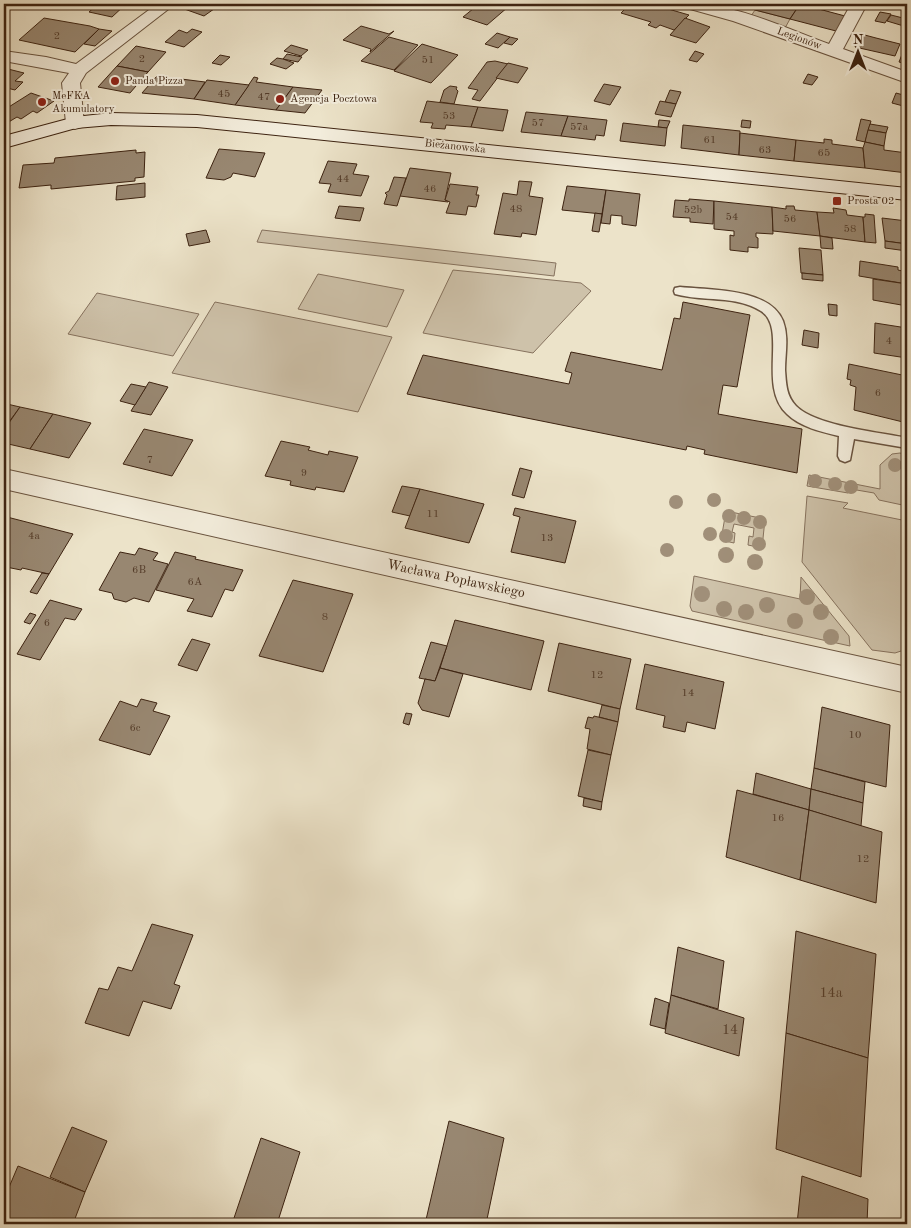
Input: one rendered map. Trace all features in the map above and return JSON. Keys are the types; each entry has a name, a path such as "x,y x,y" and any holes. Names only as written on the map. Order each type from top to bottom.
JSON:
{"street":[{"path":"75,123 71,82 79,70 167,4"},
{"name":"Legionów","path":"689,4 739,17 907,78"},
{"path":"832,51 859,4"},
{"path":"4,56 46,62 79,70"},
{"name":"Bieżanowska","path":"4,142 75,123 111,119 197,121 907,194"},
{"name":"Wacława Popławskiego","path":"4,479 907,680"}],"lane":[{"path":"680,291 752,300 770,311 778,322 780,335 778,373 780,390 790,409 814,424 907,443"},
{"path":"845,456 847,431"}],"shaded area":[{"path":"755,10 790,19 785,28 751,16"},
{"path":"262,230 556,263 554,276 257,242"},
{"path":"453,270 581,283 591,291 533,353 423,333"},
{"path":"318,274 404,290 387,327 298,309"},
{"path":"97,293 199,314 173,356 68,334"},
{"path":"215,302 392,337 358,412 172,373"},
{"path":"900,453 907,455 907,506 879,500 874,493 845,488 848,493 807,486 809,475 880,489 880,465 892,454"},
{"path":"807,496 848,503 843,508 907,521 907,649 895,653 872,650 802,562"},
{"path":"726,511 765,519 762,548 748,545 749,536 753,537 754,528 734,524 732,532 735,533 734,543 721,540"},
{"path":"694,576 800,599 801,577 849,636 850,646 692,611 690,606"}],"building":[{"path":"98,4 126,4 112,17 89,12"},
{"path":"180,4 221,4 204,16 176,6"},
{"path":"479,4 498,4 508,7 487,25 463,17"},
{"path":"582,4 606,4 600,9"},
{"path":"630,4 651,4 689,15 674,30 660,25 656,28 648,25 651,22 621,13"},
{"path":"759,4 800,4 790,19 755,10"},
{"path":"800,4 845,16 836,31 790,19"},
{"path":"880,12 891,14 885,23 875,21"},
{"path":"891,15 907,19 907,27 887,21"},
{"path":"44,18 99,29 75,52 19,40"},
{"path":"685,18 710,27 696,43 670,35"},
{"path":"361,26 389,34 394,31 370,52 371,49 343,40"},
{"path":"99,29 112,31 95,46 84,44"},
{"path":"192,29 202,32 184,47 165,42 179,30 187,33"},
{"path":"497,33 510,37 498,48 485,44"},
{"path":"861,34 900,44 895,56 855,47"},
{"path":"389,37 418,45 394,70 361,61"},
{"path":"510,37 518,39 512,45 504,43"},
{"path":"422,44 458,55 431,83 394,71"},
{"path":"291,45 308,50 301,56 284,51"},
{"path":"136,46 166,52 148,72 117,66"},
{"path":"905,47 907,47 907,64 899,62"},
{"path":"695,51 704,54 697,62 689,60"},
{"path":"287,54 302,57 298,62 283,59"},
{"path":"220,55 230,57 221,65 212,63"},
{"path":"277,58 294,63 286,69 270,64"},
{"path":"495,61 508,64 480,101 472,99 478,90 468,88 487,62"},
{"path":"508,63 528,68 518,83 496,78"},
{"path":"117,66 148,72 130,93 98,87"},
{"path":"4,68 24,73 15,81 23,82 15,90 7,88 4,91"},
{"path":"808,74 818,77 812,85 803,83"},
{"path":"157,76 205,82 194,99 142,93"},
{"path":"254,77 258,78 256,82 293,87 276,110 235,105"},
{"path":"207,80 249,85 235,105 194,99"},
{"path":"604,84 621,87 610,105 594,101"},
{"path":"450,86 457,87 458,91 454,104 440,102 444,90"},
{"path":"293,87 322,90 305,113 276,110"},
{"path":"670,90 681,92 676,104 665,102"},
{"path":"31,93 54,101 37,113 33,111 21,119 17,117 7,123 4,122 4,110"},
{"path":"896,93 907,96 907,107 892,103"},
{"path":"427,101 478,107 471,127 446,125 445,129 431,128 433,123 420,122"},
{"path":"660,101 676,104 671,117 655,114"},
{"path":"478,107 508,110 503,131 471,127"},
{"path":"526,112 568,116 561,136 521,132"},
{"path":"568,116 607,120 604,136 596,135 595,140 561,136"},
{"path":"861,119 871,121 865,142 856,140"},
{"path":"659,120 670,121 667,128 658,127"},
{"path":"742,120 751,121 750,128 741,127"},
{"path":"623,123 667,128 665,146 620,141"},
{"path":"870,124 888,127 886,133 868,130"},
{"path":"683,125 740,131 739,155 681,148"},
{"path":"868,130 886,133 884,146 865,142"},
{"path":"740,133 796,140 794,161 739,155"},
{"path":"824,139 832,140 832,144 863,148 865,168 794,161 796,140 824,143"},
{"path":"865,142 884,146 884,150 907,153 907,173 865,168 863,148"},
{"path":"219,149 265,153 255,177 233,173 231,177 224,180 206,178"},
{"path":"136,150 136,153 145,152 144,177 135,178 135,181 51,189 51,185 19,188 23,165 54,163 55,158"},
{"path":"328,161 357,164 353,174 369,176 361,196 328,192 331,184 319,183"},
{"path":"410,168 451,173 445,200 449,200 448,202 400,196"},
{"path":"394,177 406,178 397,206 384,204 387,195 385,193 389,191"},
{"path":"519,181 532,182 529,196 543,198 536,235 522,233 521,237 494,234 503,193 517,195"},
{"path":"145,183 145,197 116,200 117,186"},
{"path":"450,184 478,187 476,195 479,195 476,207 468,206 466,215 446,213 450,202 445,200"},
{"path":"567,186 606,190 602,214 562,210"},
{"path":"606,190 640,194 636,226 622,224 622,216 611,215 610,224 601,223"},
{"path":"689,199 714,201 713,224 690,222 690,218 673,217 675,200 689,201"},
{"path":"714,201 772,207 773,234 756,233 758,248 748,247 748,252 730,250 730,235 734,236 734,231 714,229"},
{"path":"339,206 364,208 360,221 335,218"},
{"path":"786,206 794,206 795,210 817,212 820,236 773,231 772,207 786,209"},
{"path":"833,208 846,210 847,215 863,217 865,242 820,236 817,212 834,213"},
{"path":"595,213 602,214 599,232 592,231"},
{"path":"865,214 874,215 876,243 865,242 863,217 865,217"},
{"path":"882,218 907,221 907,244 885,241"},
{"path":"206,230 210,242 189,246 186,234"},
{"path":"820,236 832,238 833,249 821,248"},
{"path":"885,241 907,244 907,251 885,248"},
{"path":"799,248 821,250 823,275 801,273"},
{"path":"860,261 898,267 898,270 907,272 907,284 859,276"},
{"path":"802,273 823,275 823,281 802,279"},
{"path":"873,279 907,284 907,306 873,300"},
{"path":"683,302 750,315 737,387 723,385 718,414 802,429 797,473 704,454 705,450 687,446 686,450 407,394 423,355 569,384 572,373 565,371 571,352 662,370 674,318 680,319"},
{"path":"828,304 837,305 837,316 829,315"},
{"path":"875,323 907,328 907,358 874,353"},
{"path":"804,330 819,333 818,348 802,345"},
{"path":"849,364 907,376 907,397 905,396 903,422 854,410 856,387 850,385 851,380 847,379"},
{"path":"149,382 168,387 151,415 131,411"},
{"path":"131,384 146,387 135,405 120,401"},
{"path":"7,404 20,407 6,426 4,426 4,409"},
{"path":"20,407 53,414 30,449 4,443 4,430"},
{"path":"53,414 91,423 69,458 30,449"},
{"path":"144,429 193,440 172,476 123,464"},
{"path":"281,441 310,447 308,450 328,455 329,451 358,457 344,492 316,487 315,490 290,485 291,481 265,476"},
{"path":"520,468 532,471 524,498 512,495"},
{"path":"402,486 420,489 410,516 392,512"},
{"path":"420,489 484,504 469,543 405,528"},
{"path":"515,508 576,521 565,563 511,552 520,517 513,515"},
{"path":"7,517 73,534 49,574 22,568 21,570 6,567 7,564 4,563 4,522"},
{"path":"139,548 158,553 153,560 168,564 149,602 134,598 126,602 114,599 112,593 99,590 120,552 135,555"},
{"path":"175,552 196,557 195,559 243,570 233,591 225,589 212,617 187,611 194,599 156,590"},
{"path":"42,573 49,574 37,594 30,592"},
{"path":"293,580 353,594 323,672 259,656"},
{"path":"50,600 82,609 75,620 65,618 40,660 17,654"},
{"path":"30,613 36,615 30,624 24,622"},
{"path":"455,620 544,641 531,690 440,668"},
{"path":"192,639 210,644 197,671 178,665"},
{"path":"431,642 447,646 435,681 419,678"},
{"path":"559,643 631,659 620,709 548,691"},
{"path":"645,664 724,682 715,729 687,722 685,732 663,727 665,716 636,709"},
{"path":"440,668 463,674 449,717 422,710 418,703 425,679 435,681"},
{"path":"141,699 157,703 153,711 170,716 150,755 99,740 120,701 137,707"},
{"path":"602,705 620,709 618,722 599,717"},
{"path":"822,707 890,725 886,787 814,768"},
{"path":"406,713 412,714 409,725 403,723"},
{"path":"594,716 618,722 611,755 587,749 590,729 585,728 588,717 593,718"},
{"path":"588,750 611,755 602,802 578,796"},
{"path":"814,768 865,782 863,803 811,789"},
{"path":"756,773 811,789 809,810 753,794"},
{"path":"811,789 863,803 861,826 809,810"},
{"path":"737,790 809,810 800,880 726,857"},
{"path":"584,798 602,802 601,810 583,806"},
{"path":"809,810 882,832 876,903 800,880"},
{"path":"152,924 193,935 174,984 180,986 171,1009 143,1001 129,1036 85,1023 99,988 108,990 118,967 132,971"},
{"path":"796,931 876,954 868,1058 786,1033"},
{"path":"678,947 724,961 718,1009 671,995"},
{"path":"671,995 744,1018 739,1056 665,1033"},
{"path":"655,998 669,1003 665,1029 650,1025"},
{"path":"786,1033 868,1058 861,1177 776,1149"},
{"path":"449,1121 504,1138 486,1224 425,1224"},
{"path":"72,1127 107,1141 85,1192 50,1177"},
{"path":"261,1138 300,1152 277,1224 242,1224 233,1221"},
{"path":"18,1166 85,1192 73,1224 4,1224 4,1191 7,1192"},
{"path":"802,1176 868,1199 867,1224 797,1224"}],"place":[{"name":"Panda Pizza","path":"115,81"},
{"name":"Agencja Pocztowa","path":"280,99"},
{"name":"MeFKA Akumulatory","path":"42,102"},
{"name":"Prosta 02","path":"837,201"}]}
